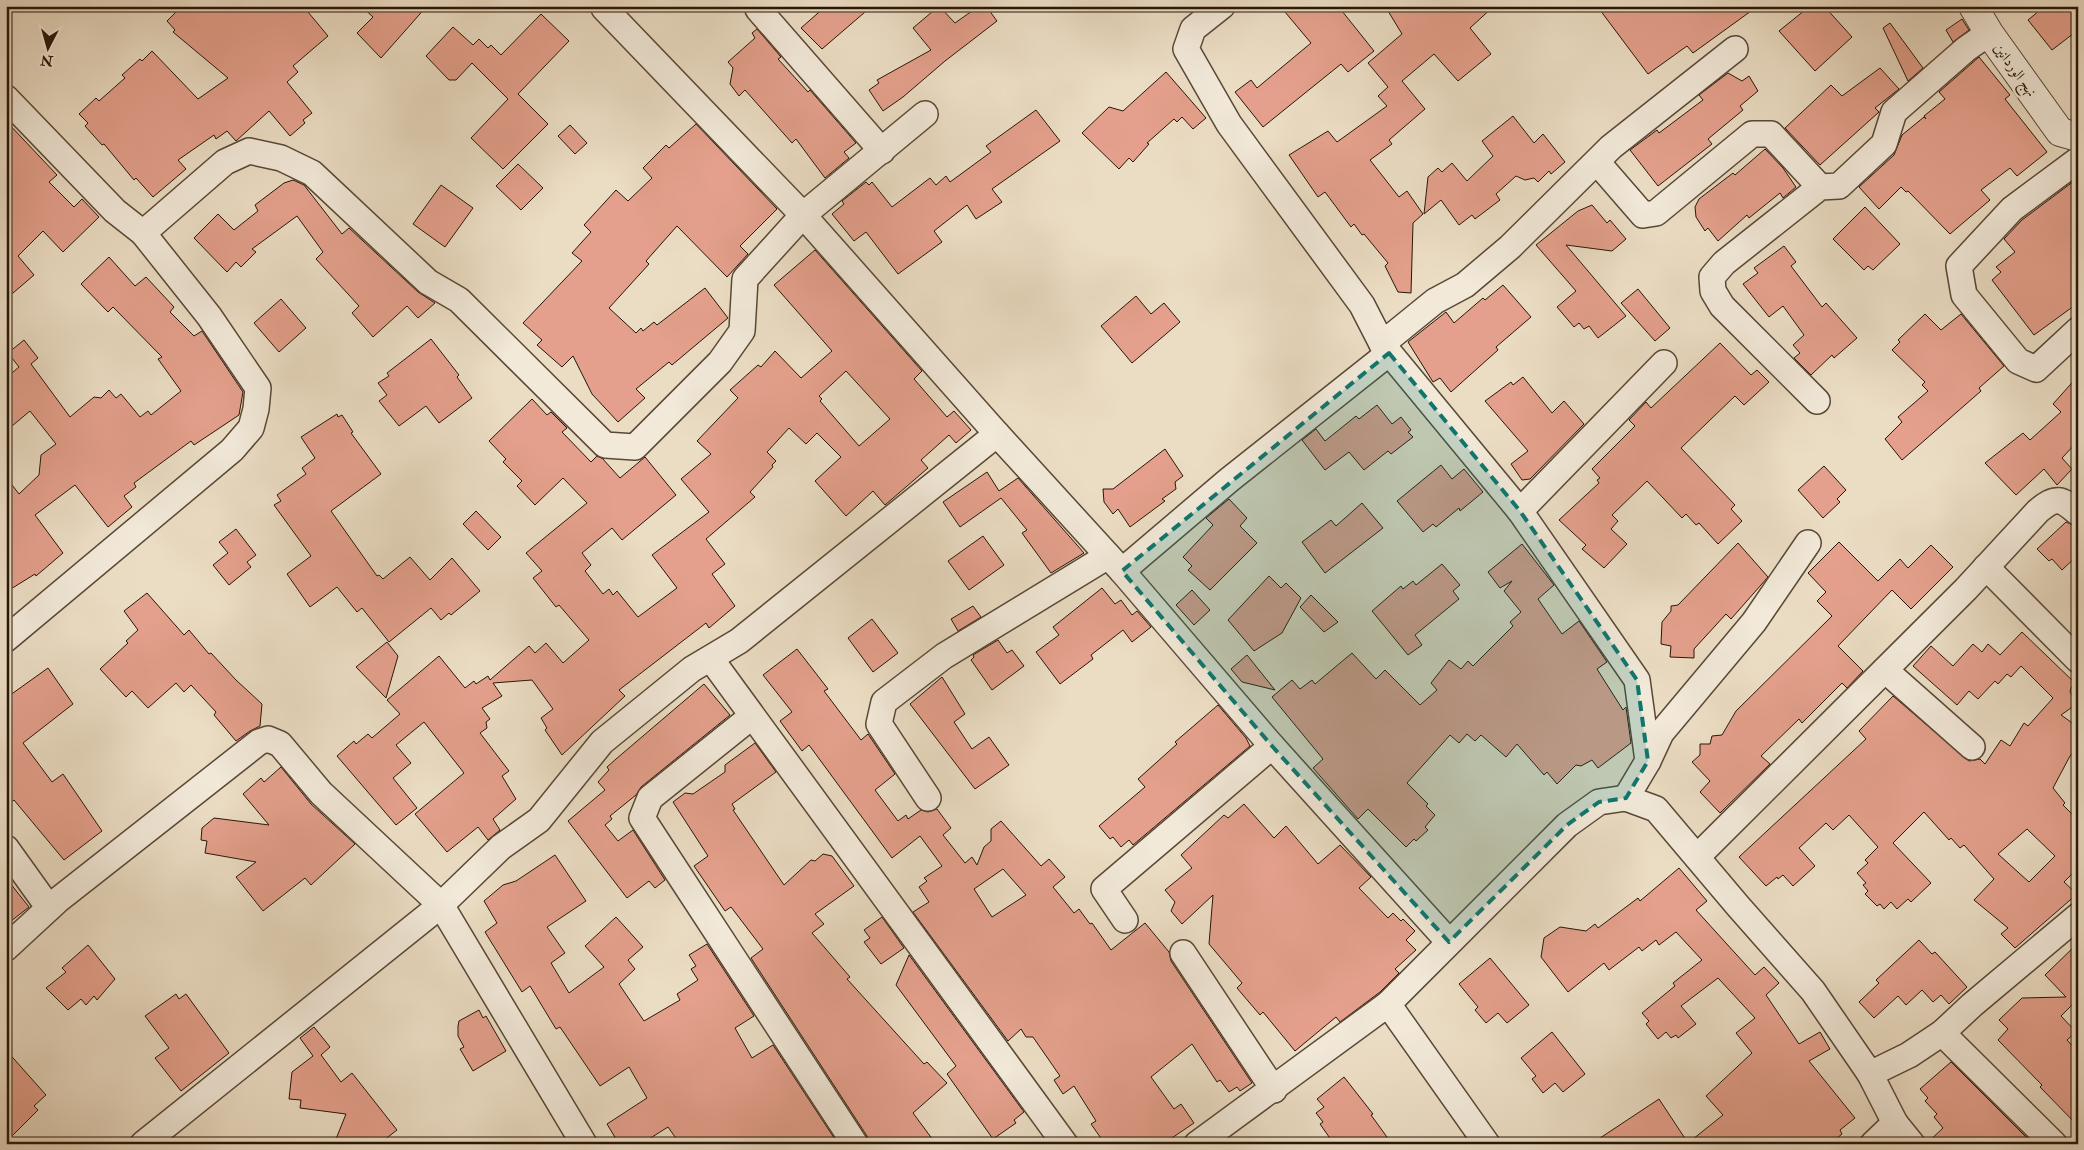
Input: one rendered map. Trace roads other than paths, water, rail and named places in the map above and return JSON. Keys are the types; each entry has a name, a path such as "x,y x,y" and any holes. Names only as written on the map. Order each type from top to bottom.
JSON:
{"street":[{"path":"1222,6 1193,29 1186,50 1229,124 1362,305 1385,349 1520,511 1637,680 1648,761"},
{"name":"نهج الوردانين","path":"1973,6 1989,34 2069,134"},
{"path":"604,8 803,215 997,434 1115,563 1272,746 1449,942"},
{"path":"758,8 882,151"},
{"path":"1817,401 1722,306 1711,284 1712,277 1724,263 1820,187 1839,186 1884,144 1894,112 1966,49 1989,34"},
{"path":"928,798 879,724 884,702 944,656 1115,563 1229,480 1385,349 1435,301 1465,285 1510,246 1578,178 1598,162 1611,147 1735,48"},
{"path":"6,98 115,211 143,233 209,316 258,388 256,409 251,428 232,450 6,639"},
{"path":"143,233 226,162 249,151 281,158 312,173 428,282 458,300 605,444 635,447 720,362 742,331 745,279 803,215 926,114"},
{"path":"1598,162 1643,215 1656,214 1752,134 1771,134 1820,187"},
{"path":"2078,160 2012,209 1959,266 1964,295 2018,361 2036,368 2078,330"},
{"path":"1520,511 1664,363"},
{"path":"143,1144 441,905 500,847 539,820 602,742 672,684 740,641 997,434"},
{"path":"1697,857 1885,670 2049,502 2059,500 2069,505 2078,513"},
{"path":"1626,798 1648,761 1661,733 1754,622 1808,544"},
{"path":"1986,567 2078,660"},
{"path":"711,659 751,717 1065,1144"},
{"path":"1885,670 1972,747"},
{"path":"751,717 650,798 642,818 855,1144"},
{"path":"6,948 49,908 259,742 268,739 280,744 321,793 441,905 584,1144"},
{"path":"1126,920 1104,889 1272,746"},
{"path":"1198,1144 1274,1090 1388,1004 1566,825 1599,802 1626,798 1656,809 1813,991 1870,1074 1896,1123 1912,1144"},
{"path":"6,848 49,908"},
{"path":"1870,1074 1909,1055 1942,1033 1972,1005 2077,919"},
{"path":"1183,953 1274,1090"},
{"path":"1388,1004 1487,1144"},
{"path":"1942,1033 2054,1144"},
{"path":"1873,1144 1896,1123"}]}
